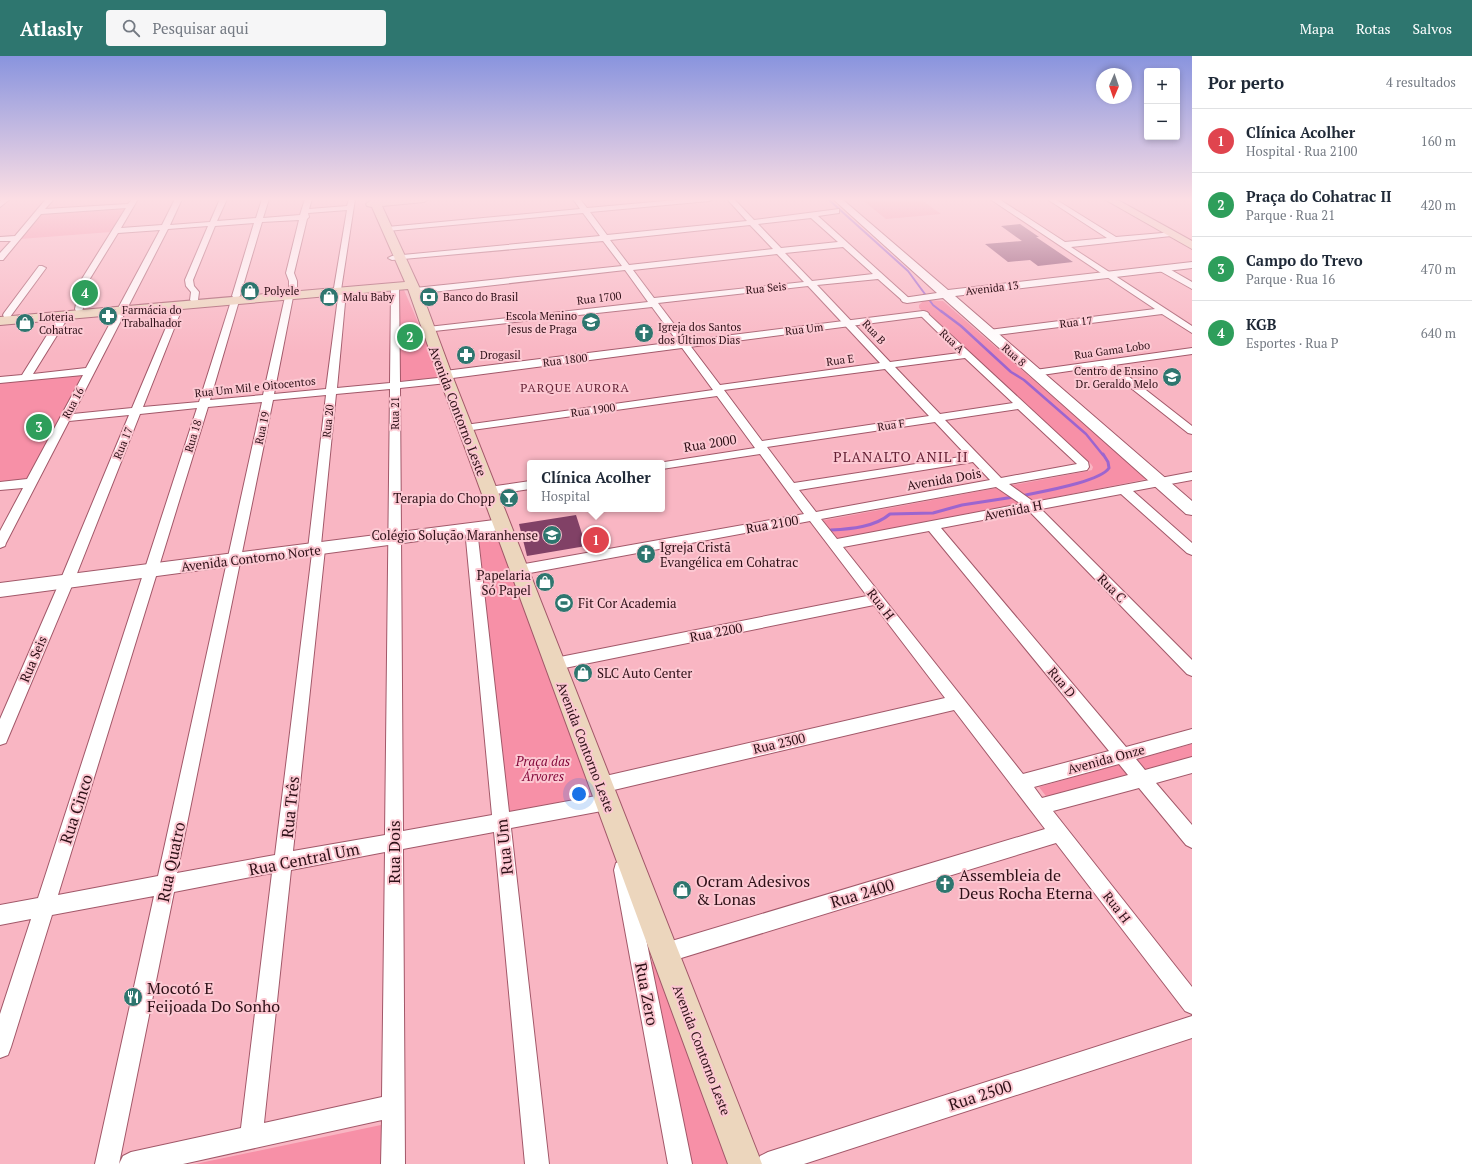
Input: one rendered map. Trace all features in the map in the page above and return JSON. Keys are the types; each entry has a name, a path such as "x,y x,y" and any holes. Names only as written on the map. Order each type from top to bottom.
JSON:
{"main road":[{"name":"Avenida Contorno Leste","path":"392,251 406,285 428,330 745,1164"},
{"name":"Avenida Contorno Leste","path":"393,251 396,261"},
{"path":"340,290 381,284 394,280 396,261"},
{"path":"381,284 406,285"},
{"path":"2,320 79,309 179,306 235,299 406,285"},
{"path":"2,320 64,316 194,300 235,299"}],"street":[{"path":"79,309 81,303 77,300 77,292 103,251"},
{"name":"Rua 16","path":"0,543 153,251"},
{"path":"194,300 196,292 190,286 189,280 202,251"},
{"name":"Rua 18","path":"152,570 250,251"},
{"name":"Rua 19","path":"234,560 291,294 293,281 290,273 296,251"},
{"name":"Rua 20","path":"316,549 345,251"},
{"path":"396,261 490,251"},
{"name":"Rua H","path":"615,251 813,517 1192,1004"},
{"path":"406,285 628,268 781,251"},
{"name":"Rua B","path":"781,251 999,483 1014,494"},
{"name":"Rua A","path":"852,251 923,314 1082,462 1084,465 1080,468"},
{"name":"Rua 8","path":"892,251 940,296 989,333 1192,510"},
{"path":"1072,251 1192,330"},
{"name":"Avenida 13","path":"907,300 1165,270 1192,265"},
{"path":"2,320 42,268"},
{"name":"Avenida 13","path":"1165,270 1192,269"},
{"path":"1165,270 1192,286"},
{"name":"Rua Seis","path":"653,303 880,276"},
{"name":"Rua 21","path":"394,539 395,386 406,285"},
{"name":"Rua 1700","path":"428,330 653,303"},
{"name":"Rua 17","path":"67,581 179,306"},
{"name":"Rua 17","path":"989,333 1164,311"},
{"name":"Rua Um","path":"684,344 923,314"},
{"path":"26,377 64,316"},
{"name":"Rua 1800","path":"446,378 684,344"},
{"name":"Rua Gama Lobo","path":"1035,373 1192,351"},
{"name":"Rua E","path":"719,390 967,355"},
{"path":"1105,363 1192,431"},
{"path":"0,380 90,371"},
{"name":"Rua Um Mil e Oitocentos","path":"65,418 395,386 446,378"},
{"name":"Rua 1900","path":"465,428 719,390"},
{"name":"Rua F","path":"761,448 1021,405"},
{"name":"Rua 2000","path":"665,464 761,448"},
{"path":"791,487 976,458"},
{"name":"Avenida Dois","path":"813,517 1080,468"},
{"name":"Avenida H","path":"835,544 1192,476"},
{"path":"0,486 31,483"},
{"path":"489,491 527,485"},
{"path":"1123,488 1192,550"},
{"name":"Rua C","path":"1014,494 1031,506 1192,670"},
{"name":"Rua 2100","path":"519,570 813,517"},
{"name":"Avenida Contorno Norte","path":"0,590 502,525"},
{"name":"Rua D","path":"932,526 1192,839"},
{"name":"Rua Um","path":"471,529 537,1164"},
{"name":"Rua Dois","path":"392,1164 394,539"},
{"name":"Rua Três","path":"251,1137 284,862 316,549"},
{"name":"Rua Quatro","path":"107,1164 234,560"},
{"name":"Rua Cinco","path":"0,1047 152,570"},
{"name":"Rua Seis","path":"0,738 67,581"},
{"name":"Rua 2200","path":"555,664 877,599"},
{"name":"Rua 2300","path":"608,803 957,702"},
{"name":"Avenida Onze","path":"1020,783 1192,736"},
{"path":"1039,807 1192,765"},
{"name":"Rua Central Um","path":"0,915 608,803"},
{"name":"Rua Zero","path":"608,803 680,1164"},
{"name":"Rua 2400","path":"664,953 1060,834"},
{"name":"Rua 2500","path":"768,1164 1192,1027"},
{"path":"131,1164 393,1106"}],"green space":[{"path":"404,290 439,375 434,378 400,381 397,334 398,291"},
{"path":"924,300 943,301 1147,479 835,541 820,521 1092,470 1093,467 1091,464 919,308 919,305"},
{"path":"83,374 29,479 0,482 0,381"},
{"name":"Praça das Árvores","path":"496,536 503,539 597,798 512,817 507,808 479,539"},
{"path":"1192,744 1192,761 1049,800 1039,787"},
{"path":"662,961 733,1164 692,1164 649,962"},
{"path":"381,1125 381,1164 195,1164"}],"building":[{"path":"994,251 1056,251 1073,262 1038,266 1030,260 1008,262"},
{"name":"Colégio Solução Maranhense","path":"576,515 586,546 527,556 519,524"}],"waterway":[{"path":"885,251 908,271 933,305 942,312"},
{"path":"941,311 961,326 1011,372 1024,380 1086,434 1103,455"},
{"path":"1021,496 1068,486 1094,478 1109,468 1108,462 1103,454"},
{"path":"831,530 870,525 890,514 933,513 962,505 1014,497"}],"place":[{"name":"Polyele","path":"250,291"},
{"name":"KGB","path":"85,293"},
{"name":"Malu Baby","path":"329,297"},
{"name":"Banco do Brasil","path":"429,297"},
{"name":"Farmácia do Trabalhador","path":"108,316"},
{"name":"Escola Menino Jesus de Praga","path":"591,322"},
{"name":"Loteria Cohatrac","path":"25,323"},
{"name":"Igreja dos Santos dos Últimos Dias","path":"644,333"},
{"name":"Praça do Cohatrac II","path":"410,337"},
{"name":"Drogasil","path":"466,355"},
{"name":"Centro de Ensino Dr. Geraldo Melo","path":"1172,377"},
{"name":"Campo do Trevo","path":"39,427"},
{"name":"Terapia do Chopp","path":"509,498"},
{"name":"Colégio Solução Maranhense","path":"552,535"},
{"name":"Clínica Acolher","path":"596,540"},
{"name":"Igreja Cristã Evangélica em Cohatrac","path":"646,554"},
{"name":"Papelaria Só Papel","path":"545,582"},
{"name":"Fit Cor Academia","path":"564,603"},
{"name":"SLC Auto Center","path":"583,673"},
{"name":"Assembleia de Deus Rocha Eterna","path":"945,884"},
{"name":"Ocram Adesivos & Lonas","path":"682,890"},
{"name":"Mocotó E Feijoada Do Sonho","path":"133,997"}],"district":[{"name":"PARQUE AURORA","path":"575,387"},
{"name":"PLANALTO ANIL II","path":"901,456"}]}
